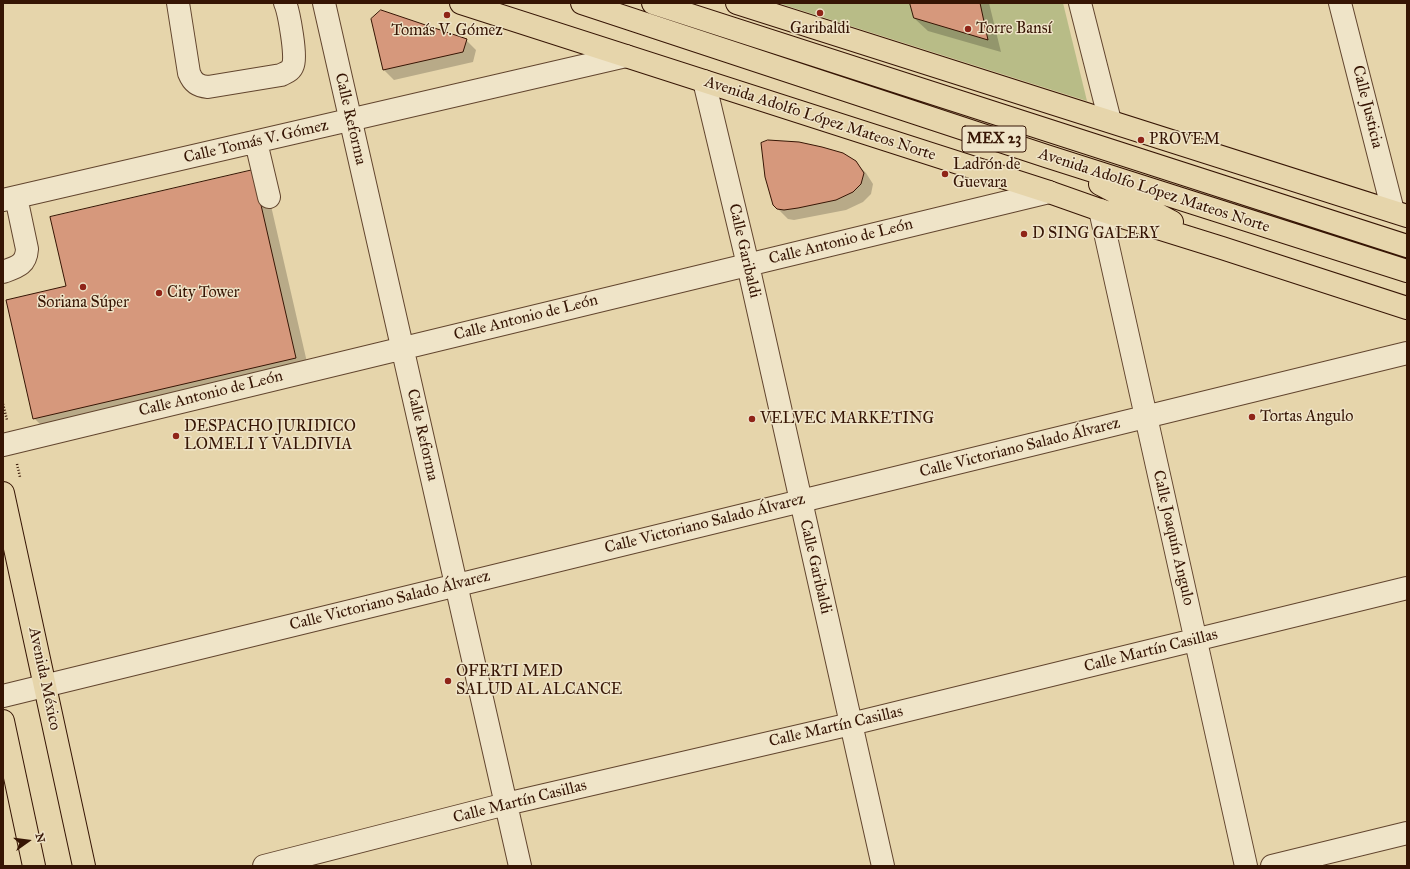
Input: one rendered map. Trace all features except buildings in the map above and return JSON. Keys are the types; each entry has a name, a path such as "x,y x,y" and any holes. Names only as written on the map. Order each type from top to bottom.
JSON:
{"main road":[{"name":"Avenida Adolfo López Mateos Norte","path":"462,3 1407,308"},
{"name":"Avenida Adolfo López Mateos Norte","path":"582,3 1046,156 1407,271"},
{"name":"Avenida Adolfo López Mateos Norte","path":"653,3 1407,246"},
{"path":"737,3 1400,213"},
{"path":"864,71 1026,95"},
{"path":"1046,156 1222,248"},
{"name":"Avenida México","path":"3,493 84,866"},
{"path":"3,721 34,866"}],"street":[{"path":"178,3 189,73 196,84 208,87 281,75 289,71 294,64 295,55 285,3"},
{"name":"Calle Reforma","path":"324,3 520,866"},
{"path":"1080,3 1110,121"},
{"name":"Calle Justicia","path":"1340,3 1400,213"},
{"name":"Calle Tomás V. Gómez","path":"10,199 626,56"},
{"name":"Calle Garibaldi","path":"704,81 748,265 883,866"},
{"path":"256,142 269,197"},
{"name":"Calle Antonio de León","path":"3,444 1049,192"},
{"path":"3,272 16,268 22,264 26,257 26,249 10,199"},
{"name":"Calle Joaquín Angulo","path":"1100,210 1246,866"},
{"name":"Calle Victoriano Salado Álvarez","path":"3,696 1407,353"},
{"name":"Calle Martín Casillas","path":"264,866 506,804 851,724 1407,588"},
{"path":"1272,866 1407,832"}],"green space":[{"path":"778,3 1063,3 1087,101"}],"place":[{"name":"Garibaldi","path":"820,13"},
{"name":"Tomás V. Gómez","path":"447,15"},
{"name":"Torre Bansí","path":"968,29"},
{"name":"PROVEM","path":"1141,140"},
{"name":"Ladrón de Guevara","path":"945,174"},
{"name":"D SING GALERY","path":"1024,234"},
{"name":"Soriana Súper","path":"83,287"},
{"name":"City Tower","path":"159,293"},
{"name":"Tortas Angulo","path":"1252,417"},
{"name":"VELVEC MARKETING","path":"752,419"},
{"name":"DESPACHO JURIDICO LOMELI Y VALDIVIA","path":"176,436"},
{"name":"OFERTI MED SALUD AL ALCANCE","path":"448,681"}]}
